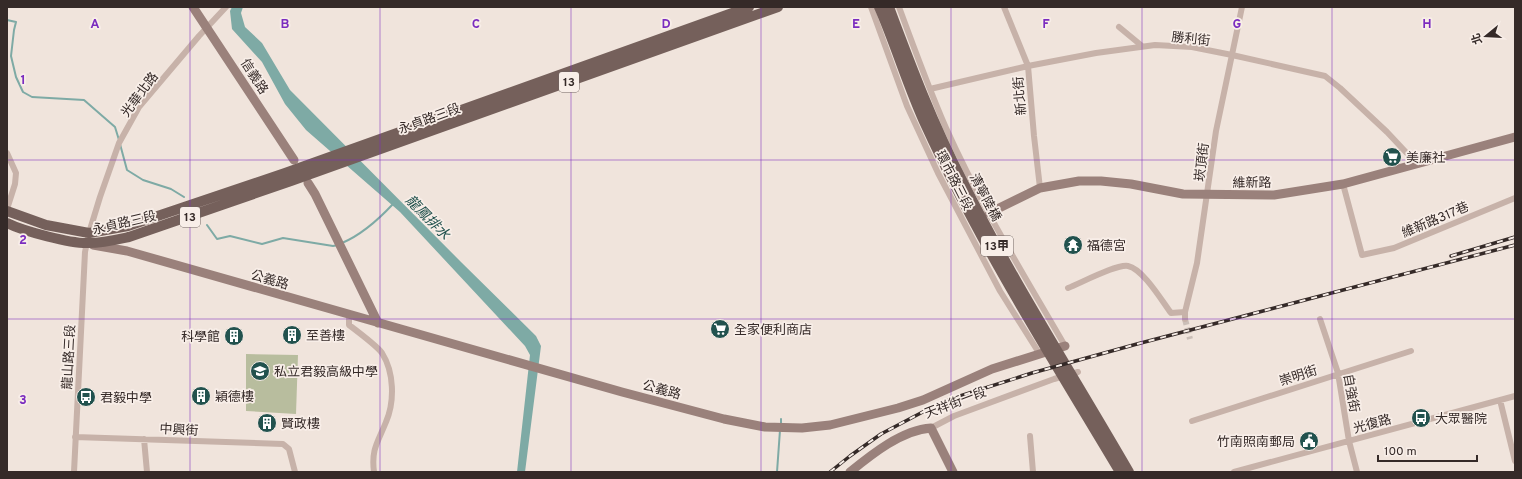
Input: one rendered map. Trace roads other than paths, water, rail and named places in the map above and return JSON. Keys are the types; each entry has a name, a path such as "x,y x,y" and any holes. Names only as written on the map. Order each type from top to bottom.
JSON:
{"main road":[{"name":"永貞路三段","path":"89,233 128,226 284,173 749,7"},
{"name":"永貞路三段","path":"87,244 107,242 136,234 291,181 778,7"},
{"name":"清寧陸橋","path":"880,8 925,124 988,250 1120,472"},
{"name":"清寧陸橋","path":"880,8 961,180 1014,276 1129,472"},
{"name":"13","path":"7,210 46,225 89,233"},
{"name":"公義路","path":"7,223 15,227 87,244"}],"street":[{"name":"信義路","path":"193,7 294,160"},
{"name":"光華北路","path":"89,233 119,143 139,107 207,27 226,7"},
{"name":"環市路三段","path":"899,7 947,129 989,213 1065,346"},
{"name":"新北街","path":"1004,7 1028,66 1040,188"},
{"name":"崁頂街","path":"1185,319 1185,312 1197,263 1216,131 1242,7"},
{"name":"環市路三段","path":"880,8 907,106 938,173 1000,291 1040,353"},
{"path":"1119,27 1142,46"},
{"name":"勝利街","path":"930,88 1028,66 1142,46 1155,45 1192,47 1232,54 1324,76 1340,88 1387,132 1417,164"},
{"name":"維新路","path":"989,213 1040,188 1079,181 1100,181 1131,184 1183,194 1274,195 1343,184 1515,137"},
{"path":"7,153 16,173 15,184 7,210"},
{"path":"308,183 315,194 378,323"},
{"name":"維新路317巷","path":"1343,184 1362,255 1394,248 1515,198"},
{"path":"952,198 975,185"},
{"name":"龍山路三段","path":"74,472 84,252 89,233"},
{"name":"公義路","path":"87,244 127,251 378,323 724,419 773,428 830,425 898,408 923,400 981,373 1040,353"},
{"path":"1068,288 1117,267 1128,266 1139,272 1171,313 1185,312"},
{"path":"349,314 349,325 382,352 387,364 392,387 387,420 375,445 373,463 374,472"},
{"name":"自強街","path":"1320,319 1338,373 1349,441 1357,472"},
{"path":"1040,353 1065,346"},
{"name":"崇明街","path":"1192,421 1338,373 1411,351"},
{"name":"天祥街一段","path":"850,472 871,455 909,432 921,428 931,428 960,414 1054,379 1078,372"},
{"name":"光復路","path":"1234,472 1515,396"},
{"path":"1500,400 1515,461"},
{"path":"931,428 954,472"},
{"path":"1030,436 1033,472"},
{"name":"中興街","path":"75,437 283,444 290,449 294,472"},
{"path":"144,439 147,472"}],"water":[{"path":"232,7 243,7 241,13 245,27 262,43 290,90 536,336 541,346 525,472 517,472 530,355 525,346 400,212 306,130 285,104 262,62 232,29 230,11"}],"waterway":[{"path":"7,20 16,22 11,56 16,77 23,92 32,97 84,100 115,127 119,140"},
{"path":"120,144 127,170 143,180 171,189 184,197"},
{"path":"342,243 356,236 393,204"},
{"path":"207,225 217,239 230,236 262,244 283,238 333,246 338,245"},
{"path":"781,419 781,426"},
{"path":"777,472 780,430"}],"tunnel":[{"path":"1185,319 1190,339"}],"railway":[{"path":"1451,256 1515,237"},
{"path":"830,472 881,434 936,405 960,396 1032,373 1137,344 1515,245"}],"place":[{"name":"美廉社","path":"1392,157"},
{"name":"福德宮","path":"1073,245"},
{"name":"全家便利商店","path":"720,329"},
{"name":"至善樓","path":"292,335"},
{"name":"科學館","path":"234,336"},
{"name":"私立君毅高級中學","path":"260,371"},
{"name":"穎德樓","path":"201,396"},
{"name":"君毅中學","path":"86,397"},
{"name":"大眾醫院","path":"1421,418"},
{"name":"賢政樓","path":"267,423"},
{"name":"竹南照南郵局","path":"1309,441"}],"water label":[{"name":"龍鳳排水","path":"428,217"}]}
